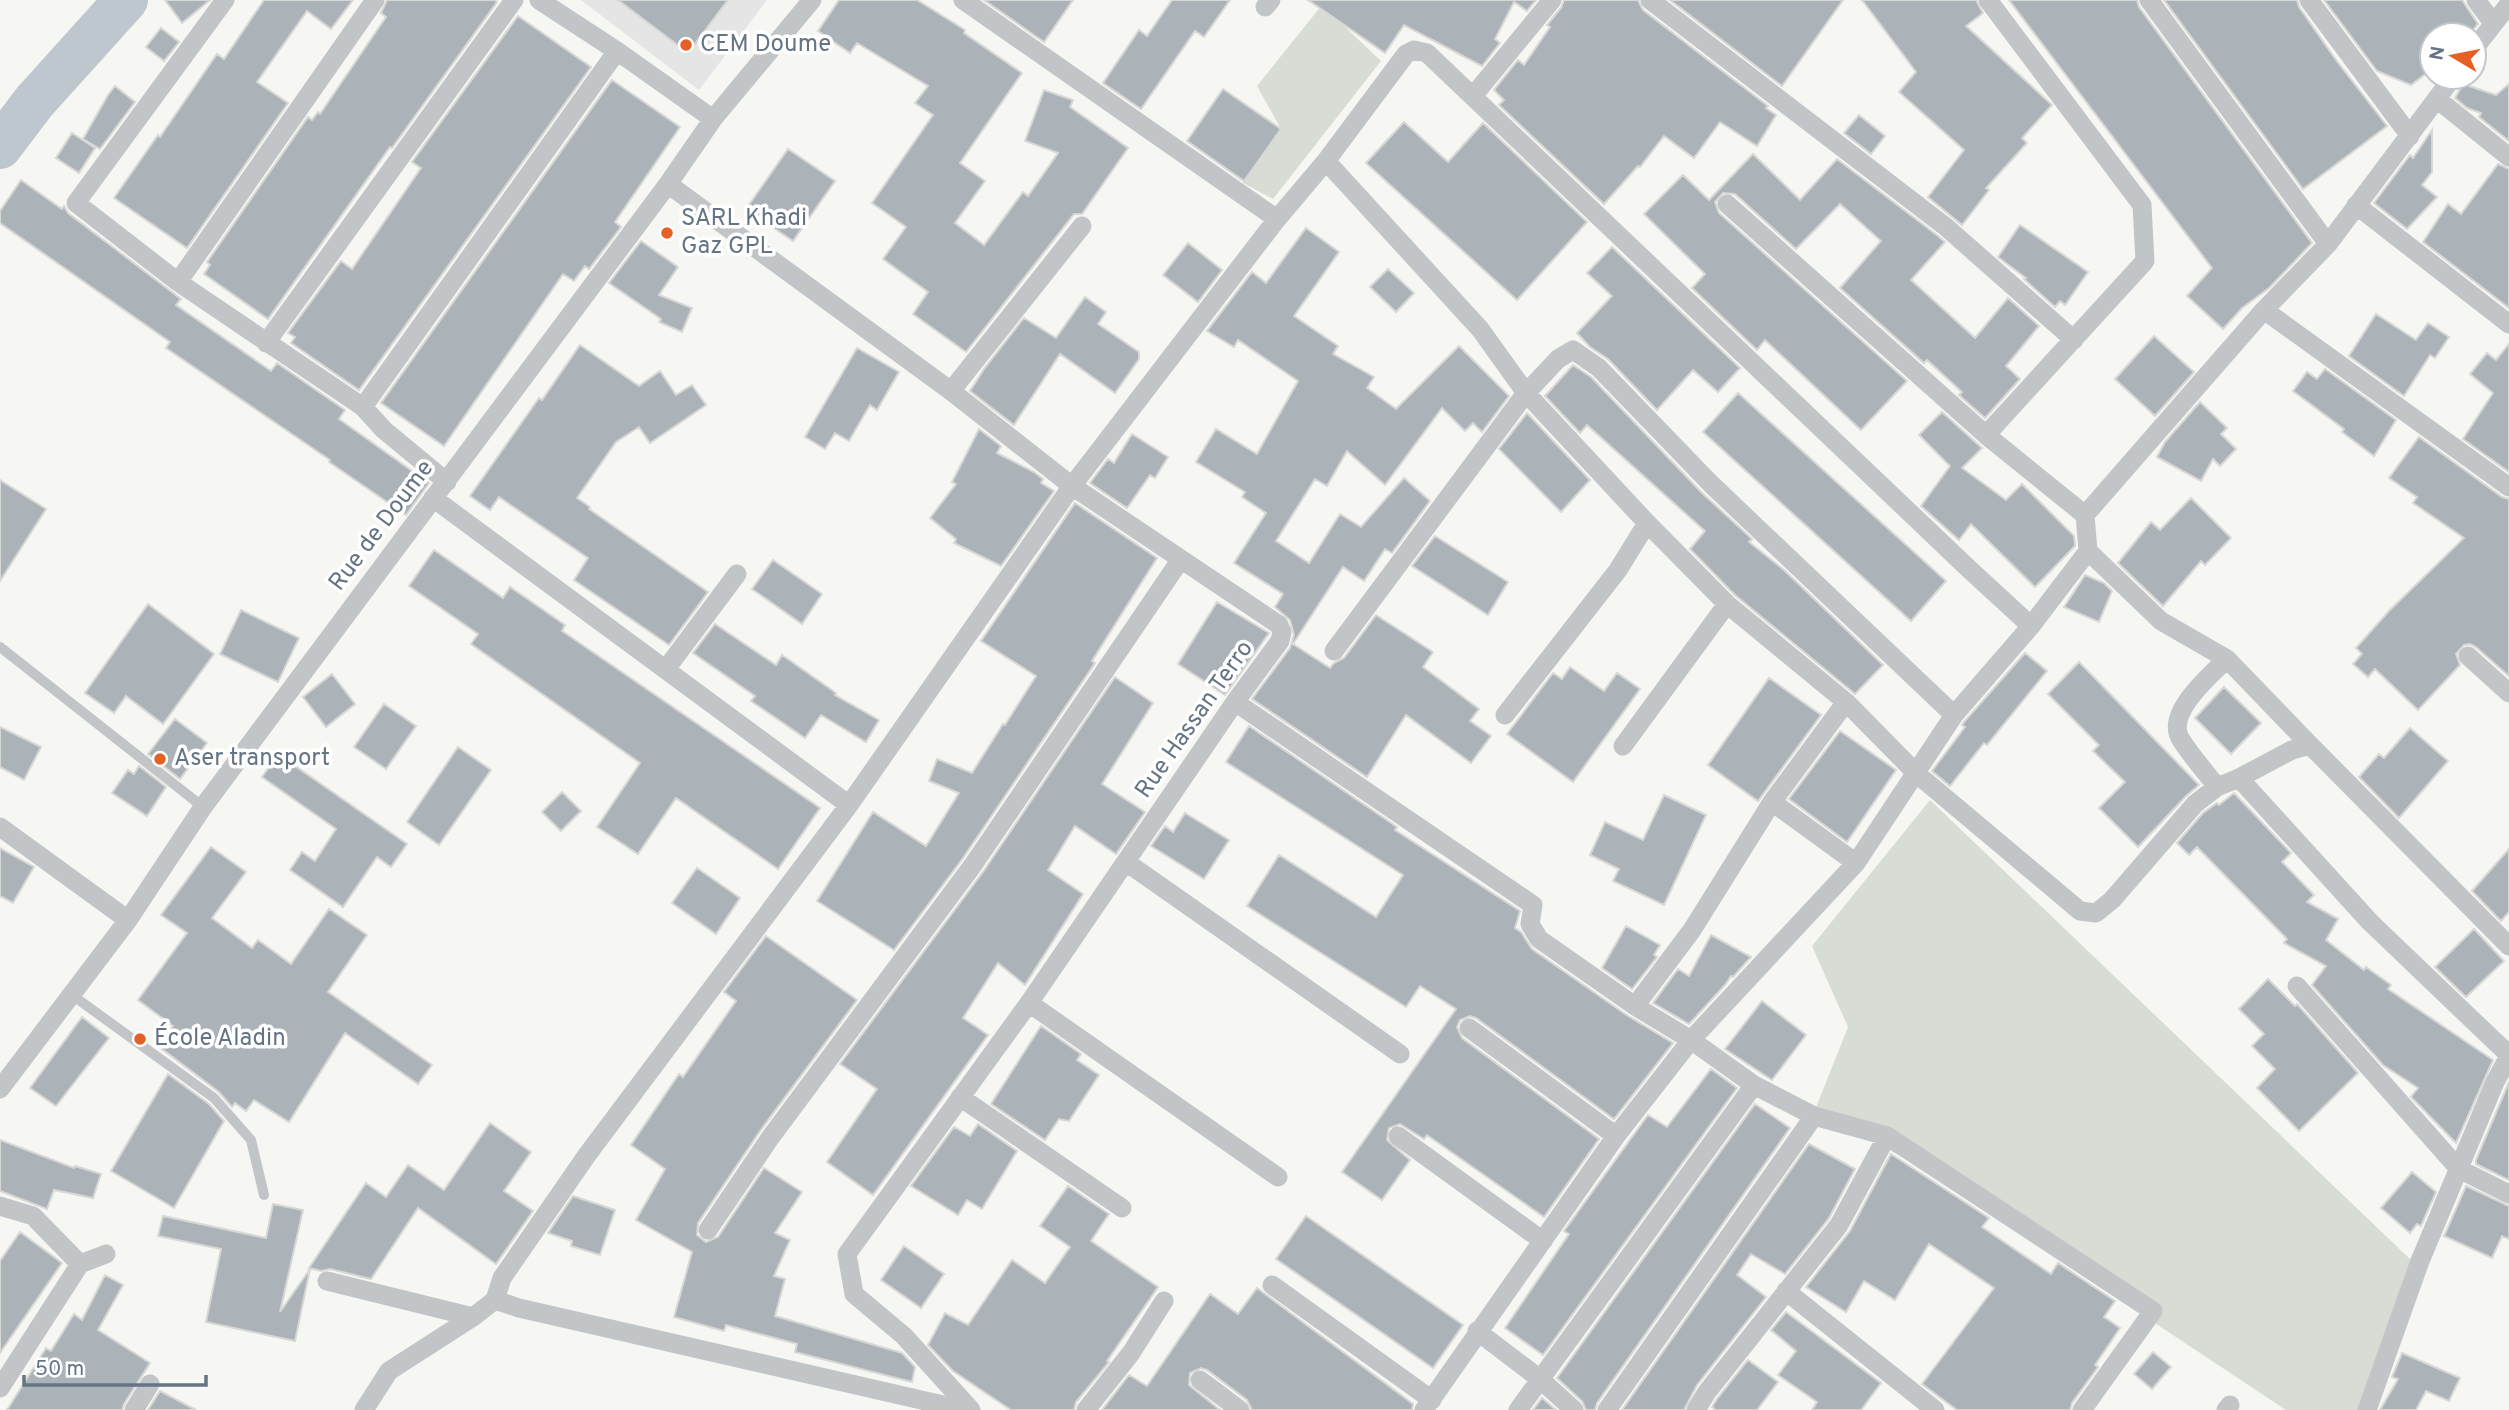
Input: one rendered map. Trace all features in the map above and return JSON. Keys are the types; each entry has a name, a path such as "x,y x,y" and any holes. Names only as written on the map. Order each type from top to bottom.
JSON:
{"street":[{"path":"225,0 76,204 178,282 363,407 384,430 447,482"},
{"path":"178,282 375,0"},
{"path":"267,344 514,0"},
{"path":"539,0 713,119"},
{"name":"Rue de Doume","path":"0,1089 128,920 203,807 668,184 713,119 812,0"},
{"path":"963,0 1277,219"},
{"path":"1473,96 1552,0"},
{"path":"1650,0 1946,227 2074,340"},
{"path":"1986,435 2145,261 2142,205 1988,0"},
{"path":"2149,0 2328,244"},
{"path":"2309,0 2410,136"},
{"path":"2476,0 2493,23"},
{"path":"2488,30 2509,4"},
{"path":"364,1410 390,1371 495,1300 502,1278 587,1155 849,805 1072,486 1277,219 1326,161 1406,54 1414,50 1427,53 2031,626"},
{"path":"363,407 617,51"},
{"path":"2443,91 2328,244 2264,310 2085,515 2088,551 2161,621 2227,659 2509,946"},
{"path":"2437,99 2509,157"},
{"path":"1326,161 1480,329 1526,393 1727,604 1846,702 1917,774 2080,911 2096,912 2112,900 2195,804 2217,787 2292,750 2310,745"},
{"name":"Rue Hassan Terro","path":"668,184 951,391 1072,486 1279,625 1282,632 1280,641 1235,702 1029,1003 847,1254 854,1294 904,1336 971,1410"},
{"path":"1727,204 1986,435 2085,515"},
{"path":"2356,205 2509,324"},
{"path":"951,391 1082,226"},
{"path":"2264,310 2509,487"},
{"path":"1334,651 1526,393 1558,359 1573,350 1599,368 1710,484 1954,715"},
{"path":"433,498 849,805"},
{"path":"1505,715 1618,570 1647,523"},
{"path":"1272,1284 1428,1405 1477,1331 1544,1241 1616,1136 1691,1040 1856,863 1954,715 2031,626 2088,551"},
{"path":"708,1230 770,1138 973,865 1181,559"},
{"path":"666,669 737,574"},
{"path":"1623,746 1727,604"},
{"path":"2468,656 2509,693"},
{"path":"2217,787 2179,736 2178,713 2227,659"},
{"path":"1235,702 1533,905 1530,924 1539,939 1635,1006 1691,1040 1754,1085 1814,1116 1887,1136 2152,1311 2082,1410"},
{"path":"1635,1006 1692,930 1772,802 1846,702"},
{"path":"2239,778 2370,922 2509,1056 2502,1086 2459,1169 2420,1261 2367,1410"},
{"path":"1772,802 1856,863"},
{"path":"0,827 128,920"},
{"path":"1126,862 1400,1054"},
{"path":"2297,986 2459,1169 2509,1194"},
{"path":"1029,1003 1278,1178"},
{"path":"1469,1028 1616,1136"},
{"path":"1518,1410 1754,1085"},
{"path":"960,1097 1122,1208"},
{"path":"1607,1410 1814,1116"},
{"path":"1398,1136 1544,1241"},
{"path":"1696,1410 1707,1392 1839,1224 1887,1136"},
{"path":"0,1206 33,1216 80,1264"},
{"path":"0,1388 80,1264 106,1254"},
{"path":"327,1281 473,1317"},
{"path":"1786,1291 1935,1410"},
{"path":"495,1300 519,1308 965,1410"},
{"path":"1086,1410 1131,1353 1164,1301"},
{"path":"1477,1331 1540,1379 1574,1410"},
{"path":"1200,1380 1240,1410"},
{"path":"134,1410 150,1384"}],"lane":[{"path":"0,647 203,807"},
{"path":"72,995 214,1098 251,1139 264,1195"}],"shaded area":[{"name":"CEM Doume","path":"581,0 767,0 699,90"},
{"path":"1322,5 1381,61 1273,199 1243,183 1281,129 1257,86"},
{"path":"1930,800 2411,1260 2358,1410 2286,1410 1912,1162 1815,1110 1848,1027 1812,946"}],"building":[{"path":"165,0 210,0 182,23"},
{"path":"264,0 353,0 331,29 307,11 257,82 288,103 187,248 114,198 217,54 224,59"},
{"path":"387,0 497,2 268,319 204,274 210,265 207,262 308,117 312,120 318,112 320,114 386,17 381,13"},
{"path":"618,0 728,0 688,53"},
{"path":"839,0 917,0 965,30 964,33 1022,73 960,163 985,181 955,223 984,245 1023,192 1028,196 1058,153 1025,141 1044,90 1073,100 1070,107 1128,148 1082,214 1074,214 966,352 913,314 928,292 883,259 906,227 872,203 933,115 915,103 928,86 857,43 850,53 818,31"},
{"path":"984,0 1073,0 1044,42"},
{"path":"1172,0 1230,0 1204,37 1195,31 1141,109 1103,83 1139,30 1147,36"},
{"path":"1308,0 1536,0 1527,11 1514,2 1495,39 1500,43 1482,66 1404,25 1385,53"},
{"path":"1564,0 1638,0 1643,10 1768,106 1766,108 1776,115 1757,146 1720,122 1694,158 1664,136 1640,167 1638,166 1604,204 1499,105 1504,100 1494,90 1518,60 1524,65 1550,27 1547,25"},
{"path":"1670,0 1843,0 1782,86"},
{"path":"1862,0 1976,0 1983,13 1966,26 2052,105 2022,138 2027,143 1986,188 1989,190 1962,225 1928,197 1964,150 1899,92 1916,72"},
{"path":"2009,0 2137,0 2139,7 2312,243 2269,288 2242,308 2223,329 2187,296 2212,268"},
{"path":"2164,0 2297,0 2299,7 2336,60 2387,126 2303,189"},
{"path":"2324,0 2462,0 2476,21 2418,21 2418,80 2411,85 2377,71"},
{"path":"518,16 591,67 359,390 291,343 295,337 288,333 341,261 352,269 421,168 412,162"},
{"path":"161,28 179,42 164,61 146,47"},
{"path":"612,80 680,127 615,222 621,227 589,269 585,266 574,281 563,274 444,446 381,403"},
{"path":"2509,84 2509,141 2479,117 2481,113 2467,108 2455,98 2459,91 2484,91 2496,95"},
{"path":"115,86 135,102 100,149 83,139"},
{"path":"1223,89 1281,129 1244,181 1187,141"},
{"path":"1859,115 1885,136 1871,154 1844,133"},
{"path":"1404,122 1448,162 1483,123 1587,222 1517,300 1366,163"},
{"path":"2432,130 2432,172 2422,185 2437,197 2407,229 2374,203 2410,155 2413,158"},
{"path":"72,133 95,148 79,173 56,158"},
{"path":"788,149 835,181 793,241 746,209"},
{"path":"1753,154 1800,200 1837,159 1938,236 1945,242 1911,280 1975,338 2008,298 2039,326 2006,366 2020,379 1985,418 1959,395 1962,392 1927,360 1924,363 1840,288 1881,241 1840,204 1796,249 1735,194 1723,193 1715,202 1719,213 1907,381 1861,430 1765,340 1757,350 1692,288 1705,274 1644,214 1683,175 1709,200"},
{"path":"2498,164 2509,169 2509,308 2423,242 2448,204 2461,214"},
{"path":"21,180 62,209 64,206 68,213 181,299 176,305 271,371 277,363 345,410 339,419 429,483 406,515 166,348 170,342 0,223 0,211"},
{"path":"2020,225 2088,272 2065,305 2060,301 2055,307 2024,279 2026,278 1998,257"},
{"path":"1306,228 1339,252 1294,316 1338,346 1333,354 1374,377 1367,388 1396,409 1459,346 1509,396 1482,432 1473,423 1465,431 1442,408 1385,485 1347,451 1327,486 1315,479 1276,541 1309,563 1340,514 1361,527 1404,478 1430,501 1392,553 1385,549 1364,581 1343,567 1293,644 1330,668 1344,658 1376,615 1433,652 1423,667 1479,709 1470,721 1491,736 1471,763 1406,715 1367,777 1252,699 1290,648 1294,635 1290,620 1275,607 1283,594 1234,563 1266,513 1242,497 1245,492 1196,462 1216,429 1257,454 1298,381 1238,340 1234,347 1207,331 1252,272 1266,283"},
{"path":"641,241 678,267 659,295 692,308 682,332 659,322 661,319 609,283"},
{"path":"1188,243 1222,270 1198,302 1163,275"},
{"path":"1612,247 1740,368 1718,392 1693,370 1657,410 1608,359 1590,347 1577,333 1612,296 1587,273"},
{"path":"1388,269 1414,293 1396,312 1370,287"},
{"path":"1085,297 1106,312 1098,324 1139,352 1139,359 1115,393 1060,354 1014,425 970,391 1024,318 1056,338"},
{"path":"2376,314 2416,340 2428,323 2449,337 2435,358 2430,355 2404,396 2349,356"},
{"path":"2154,336 2194,372 2155,416 2115,379"},
{"path":"2509,344 2509,472 2463,439 2493,393 2470,374 2487,353 2496,360"},
{"path":"580,345 639,386 660,371 676,395 692,385 706,405 650,443 639,427 616,442 577,498 708,592 669,645 574,580 588,558 499,497 490,510 470,496"},
{"path":"857,348 899,372 877,410 870,405 849,441 835,433 825,449 805,437"},
{"path":"1573,365 1591,377 1702,493 1752,539 1749,542 1784,570 1883,665 1855,694 1735,595 1690,549 1705,531 1587,425 1580,433 1545,396"},
{"path":"2325,369 2396,420 2374,456 2342,432 2344,429 2293,391 2307,372 2317,379"},
{"path":"1738,393 1946,581 1911,621 1703,432"},
{"path":"2200,402 2227,428 2221,434 2236,449 2220,466 2213,459 2201,481 2157,457 2165,442"},
{"path":"1942,412 1982,448 1962,468 2006,500 2022,484 2074,536 2075,546 2035,587 1971,524 1959,540 1921,506 1950,466 1919,435"},
{"path":"1527,413 1590,480 1561,512 1499,449"},
{"path":"979,429 1001,446 997,453 1034,472 1043,479 1041,483 1054,491 1001,566 954,543 956,539 930,518 956,484 952,482"},
{"path":"1132,434 1168,457 1155,478 1150,475 1127,508 1090,483 1108,459 1114,463"},
{"path":"2419,437 2502,497 2509,499 2509,676 2476,647 2464,645 2456,654 2460,665 2418,710 2375,669 2368,677 2353,664 2362,654 2356,648 2389,611 2464,538 2413,503 2417,497 2389,478"},
{"path":"0,480 46,509 0,581"},
{"path":"2191,498 2231,538 2205,565 2201,561 2163,606 2118,563 2151,522 2160,530"},
{"path":"1075,503 1157,558 1092,661 1095,663 963,858 894,950 817,901 873,812 926,846 959,793 929,781 937,759 972,773 1003,724 1005,725 1036,676 981,641"},
{"path":"1435,536 1508,582 1488,615 1412,566"},
{"path":"434,550 503,598 510,587 565,625 562,631 820,808 778,869 676,798 638,854 597,827 640,763 471,644 478,634 409,586"},
{"path":"773,560 822,594 802,624 752,589"},
{"path":"2085,575 2104,583 2112,591 2099,622 2064,607"},
{"path":"1217,602 1269,633 1225,695 1178,664"},
{"path":"148,604 214,654 163,724 126,696 114,713 85,693"},
{"path":"241,610 299,638 278,682 220,654"},
{"path":"715,624 776,665 782,655 836,693 835,695 879,720 866,742 821,715 805,738 751,701 755,696 693,653"},
{"path":"2025,653 2047,671 1950,786 1932,771 1965,727 1962,725 1964,722"},
{"path":"2079,662 2199,785 2138,847 2099,808 2125,782 2093,751 2099,745 2048,694"},
{"path":"1570,667 1604,691 1617,673 1640,689 1573,782 1507,734 1553,673 1562,679"},
{"path":"332,674 355,704 326,727 303,697"},
{"path":"1115,677 1153,703 1102,784 1145,812 1116,854 1075,826 1048,870 1083,894 1025,985 998,963 963,1018 988,1035 873,1195 827,1162 877,1089 840,1064 983,872"},
{"path":"1769,678 1821,715 1758,801 1708,765"},
{"path":"2224,687 2261,723 2231,754 2195,718"},
{"path":"384,704 416,726 386,769 354,747"},
{"path":"175,719 207,743 180,779 148,754"},
{"path":"1249,726 1397,827 1395,830 1520,911 1515,928 1521,932 1532,949 1628,1016 1673,1043 1614,1119 1476,1018 1470,1016 1460,1020 1457,1027 1462,1038 1599,1139 1544,1217 1427,1135 1424,1139 1400,1124 1389,1128 1387,1140 1410,1160 1382,1200 1342,1172 1456,1009 1420,986 1406,1007 1247,906 1279,855 1376,917 1403,875 1226,762"},
{"path":"0,727 41,747 24,780 0,767"},
{"path":"2410,728 2448,761 2399,818 2359,777 2379,754 2384,758"},
{"path":"1840,731 1896,770 1847,842 1789,799"},
{"path":"458,747 491,770 439,845 407,822"},
{"path":"278,754 407,844 391,867 377,857 343,907 290,870 302,852 315,861 336,829 262,777"},
{"path":"139,766 166,787 147,816 112,793 128,770 134,774"},
{"path":"562,792 581,811 561,831 542,812"},
{"path":"2234,793 2291,853 2282,862 2314,895 2307,902 2338,919 2326,940 2364,970 2366,967 2391,985 2388,989 2493,1060 2456,1143 2411,1097 2418,1088 2383,1065 2312,985 2326,966 2284,943 2287,939 2197,847 2189,855 2177,843 2203,813"},
{"path":"1664,795 1706,815 1664,905 1613,881 1619,869 1590,855 1605,822 1643,840"},
{"path":"1185,813 1229,840 1204,879 1151,846 1165,826 1173,832"},
{"path":"211,847 246,872 212,918 252,948 258,940 291,964 329,909 367,935 328,992 432,1065 418,1084 345,1033 289,1122 254,1100 246,1111 235,1103 232,1107 219,1092 158,1046 173,1026 138,1000 187,933 161,915"},
{"path":"0,848 34,867 13,903 0,896"},
{"path":"2509,849 2509,912 2501,921 2472,891"},
{"path":"697,868 740,898 716,934 672,903"},
{"path":"1626,926 1660,945 1654,955 1657,957 1632,989 1602,968"},
{"path":"2474,929 2504,961 2466,997 2435,967"},
{"path":"1711,935 1751,957 1689,1024 1653,1003 1678,969 1689,976"},
{"path":"766,936 857,1000 760,1131 698,1223 697,1235 706,1242 718,1237 764,1168 802,1192 775,1233 790,1240 774,1276 785,1279 775,1316 902,1353 915,1367 912,1382 795,1352 797,1344 726,1325 724,1331 674,1317 692,1252 636,1220 665,1169 631,1145 679,1074 683,1077 736,1001 724,992"},
{"path":"2268,979 2295,1006 2297,1004 2358,1073 2299,1131 2257,1088 2275,1069 2252,1046 2264,1034 2239,1009"},
{"path":"1762,1001 1806,1035 1772,1080 1725,1049"},
{"path":"82,1017 109,1038 56,1106 30,1088"},
{"path":"1041,1026 1081,1054 1077,1060 1099,1075 1069,1121 1059,1119 1045,1140 991,1104"},
{"path":"1711,1069 1737,1088 1543,1355 1505,1328 1569,1234 1564,1231 1648,1115 1667,1127"},
{"path":"168,1074 209,1104 224,1121 174,1208 111,1171"},
{"path":"2509,1082 2509,1180 2476,1164 2476,1160"},
{"path":"1755,1104 1790,1128 1597,1403 1595,1410 1586,1410 1582,1401 1557,1378"},
{"path":"490,1123 531,1152 504,1191 533,1211 496,1264 418,1208 371,1279 330,1269 321,1271 309,1268 366,1183 386,1197 408,1165 444,1190"},
{"path":"978,1124 1017,1151 982,1209 967,1200 958,1215 911,1186 954,1127 970,1136"},
{"path":"0,1140 74,1168 75,1166 101,1174 93,1198 54,1190 47,1209 0,1191"},
{"path":"1809,1144 1855,1169 1829,1218 1785,1274 1751,1254 1737,1275 1766,1297 1697,1385 1684,1410 1622,1410"},
{"path":"1891,1154 1989,1218 1982,1227 2051,1274 2058,1263 2115,1301 2104,1317 2120,1328 2070,1410 1957,1410 1922,1384 1994,1288 1929,1244 1895,1300 1864,1281 1846,1312 1806,1287 1850,1231"},
{"path":"2412,1172 2436,1192 2421,1226 2417,1224 2410,1233 2381,1208"},
{"path":"1068,1186 1109,1214 1091,1241 1158,1287 1107,1361 1109,1362 1076,1402 1074,1410 1011,1410 953,1371 928,1345 945,1313 968,1325 1012,1260 1045,1283 1070,1247 1040,1226"},
{"path":"2466,1186 2509,1206 2509,1239 2502,1236 2492,1258 2444,1236"},
{"path":"573,1196 615,1210 600,1255 571,1246 572,1241 548,1233"},
{"path":"273,1204 303,1210 280,1312 310,1269 295,1341 206,1322 221,1249 158,1236 163,1216 266,1238"},
{"path":"1306,1216 1463,1325 1433,1368 1276,1259"},
{"path":"20,1232 62,1263 0,1353 0,1261"},
{"path":"904,1246 944,1274 921,1308 881,1280"},
{"path":"105,1275 123,1285 98,1330 150,1363 122,1410 7,1410 46,1348 51,1351 74,1314 82,1320"},
{"path":"1257,1288 1413,1404 1412,1410 1252,1410 1247,1400 1201,1368 1190,1373 1189,1385 1220,1410 1102,1410 1129,1375 1147,1386 1210,1294 1238,1314"},
{"path":"1786,1312 1881,1383 1861,1410 1812,1410 1817,1402 1778,1375 1796,1351 1771,1330"},
{"path":"2153,1352 2171,1367 2152,1389 2134,1374"},
{"path":"2402,1353 2460,1378 2449,1401 2426,1391 2416,1410 2380,1410 2398,1379 2392,1377"},
{"path":"1748,1360 1778,1382 1757,1410 1716,1410 1712,1407 1717,1399"},
{"path":"160,1391 196,1410 148,1410"},
{"path":"1542,1398 1556,1410 1533,1410"}],"waterway":[{"path":"0,147 34,102 126,0"}],"place":[{"name":"CEM Doume","path":"686,45"},
{"name":"SARL Khadi Gaz GPL","path":"667,233"},
{"name":"Aser transport","path":"160,759"},
{"name":"École Aladin","path":"140,1039"}]}
